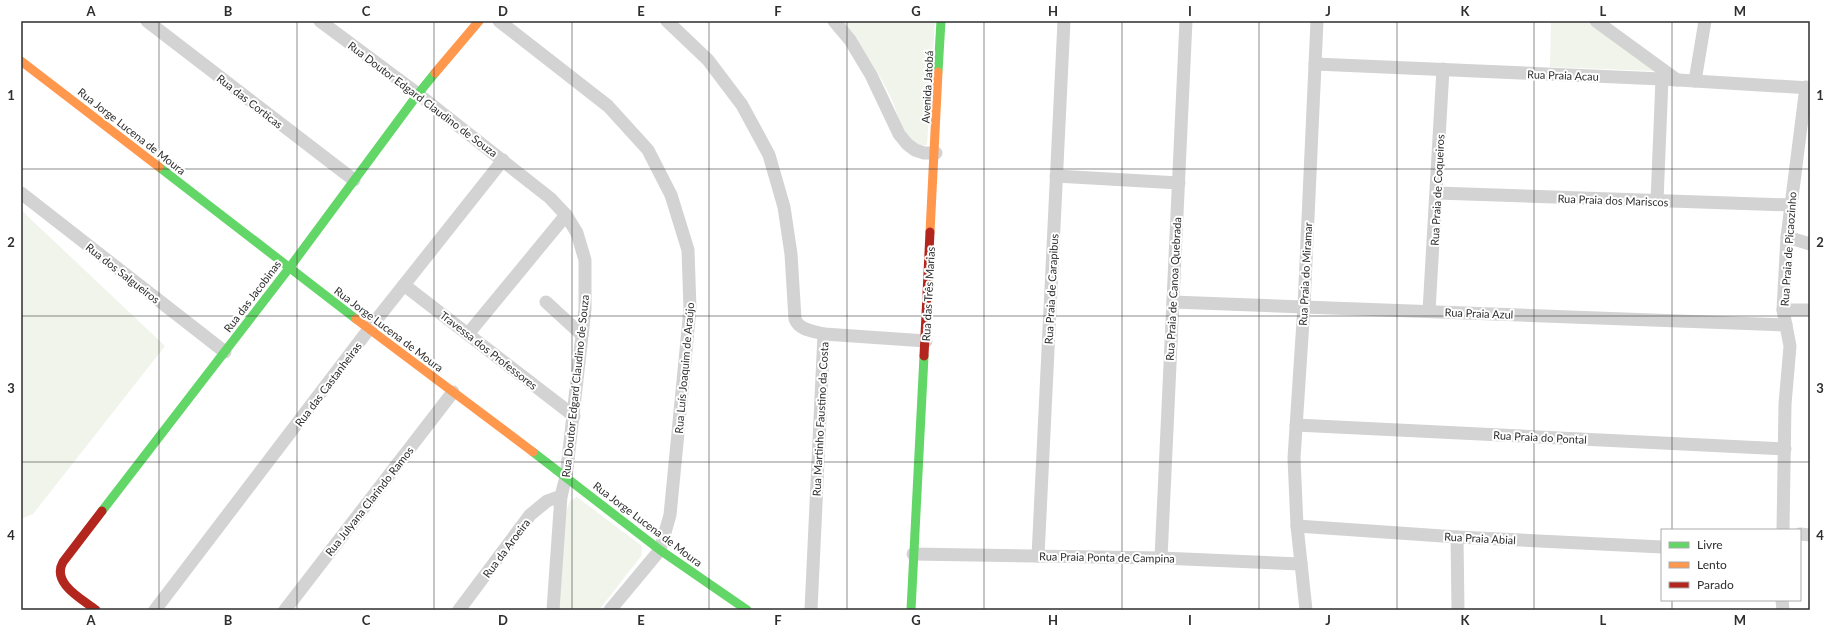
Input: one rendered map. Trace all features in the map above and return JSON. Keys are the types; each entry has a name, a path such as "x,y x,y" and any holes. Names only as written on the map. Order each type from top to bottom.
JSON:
{"street":[{"name":"Rua das Corticas","path":"147,21 354,180"},
{"name":"Rua Doutor Edgard Claudino de Souza","path":"320,21 418,94 550,198 566,215 577,233 585,260 585,309 574,416 566,477 561,496 553,610"},
{"name":"Rua das Jacobinas","path":"96,610 69,588 61,577 59,570 63,562 290,267 418,94 479,21"},
{"name":"Rua Luís Joaquim de Araújo","path":"499,21 608,106 648,150 671,195 688,250 690,309 670,515 660,550"},
{"name":"Rua Martinho Faustino da Costa","path":"667,21 713,67 742,105 769,155 784,208 790,246 795,319 797,324 805,329 824,334 811,610"},
{"path":"834,21 850,40 871,74 899,134 907,144 915,150 924,153 936,153"},
{"name":"Avenida Jatobá","path":"936,153 941,21"},
{"name":"Rua Praia de Carapibus","path":"1038,556 1064,21"},
{"name":"Rua Praia de Canoa Quebrada","path":"1161,558 1186,21"},
{"name":"Rua Praia do Miramar","path":"1306,610 1297,526 1294,458 1304,306 1317,21"},
{"path":"1596,21 1677,80"},
{"path":"1696,82 1705,21"},
{"name":"Rua Jorge Lucena de Moura","path":"21,61 370,330 566,477 660,550 747,610"},
{"name":"Rua Praia Acau","path":"1315,64 1808,87"},
{"name":"Rua Praia de Coqueiros","path":"1429,311 1443,69"},
{"path":"1657,201 1662,79"},
{"name":"Rua Praia de Picaozinho","path":"1782,529 1786,384 1790,346 1784,310 1787,237 1790,206 1808,87"},
{"name":"Rua das Três Marias","path":"911,610 936,153"},
{"name":"Rua das Castanheiras","path":"155,610 404,285 503,160"},
{"path":"1056,176 1179,183"},
{"name":"Rua dos Salgueiros","path":"21,193 225,352"},
{"name":"Rua Praia dos Mariscos","path":"1437,193 1790,206"},
{"path":"468,334 566,215"},
{"path":"1787,237 1810,244"},
{"name":"Travessa dos Professores","path":"404,285 574,416"},
{"path":"546,302 582,334"},
{"name":"Rua Praia Azul","path":"1173,302 1786,325"},
{"path":"1784,310 1810,310"},
{"path":"824,334 926,341"},
{"name":"Rua Julyana Clarindo Ramos","path":"285,610 453,392"},
{"name":"Rua Praia do Pontal","path":"1296,425 1785,449"},
{"name":"Rua da Aroeira","path":"459,610 530,515 547,501 561,496"},
{"name":"Rua Praia Abial","path":"1297,526 1457,538 1661,547"},
{"path":"1457,538 1458,610"},
{"path":"610,610 660,550"},
{"name":"Rua Praia Ponta de Campina","path":"913,554 1161,558 1301,564"}],"shaded area":[{"path":"842,21 935,21 927,145 920,145 912,141 907,135 881,79 863,50"},
{"path":"1551,21 1586,21 1655,71 1550,67"},
{"path":"21,210 165,346 33,514 21,519"},
{"path":"577,497 642,546 642,555 599,610 559,610 566,512 570,501"}],"traffic: fast":[{"path":"938,72 941,21"},
{"path":"102,511 290,267 435,73"},
{"path":"159,167 356,319"},
{"path":"911,610 924,356"},
{"path":"533,452 660,550 747,610"}],"traffic: slow":[{"path":"435,73 479,21"},
{"path":"21,61 159,167"},
{"path":"930,232 938,72"},
{"path":"356,319 533,452"}],"traffic: jam":[{"path":"924,356 930,232"},
{"path":"96,610 76,596 64,584 60,570 63,562 102,511"}]}
